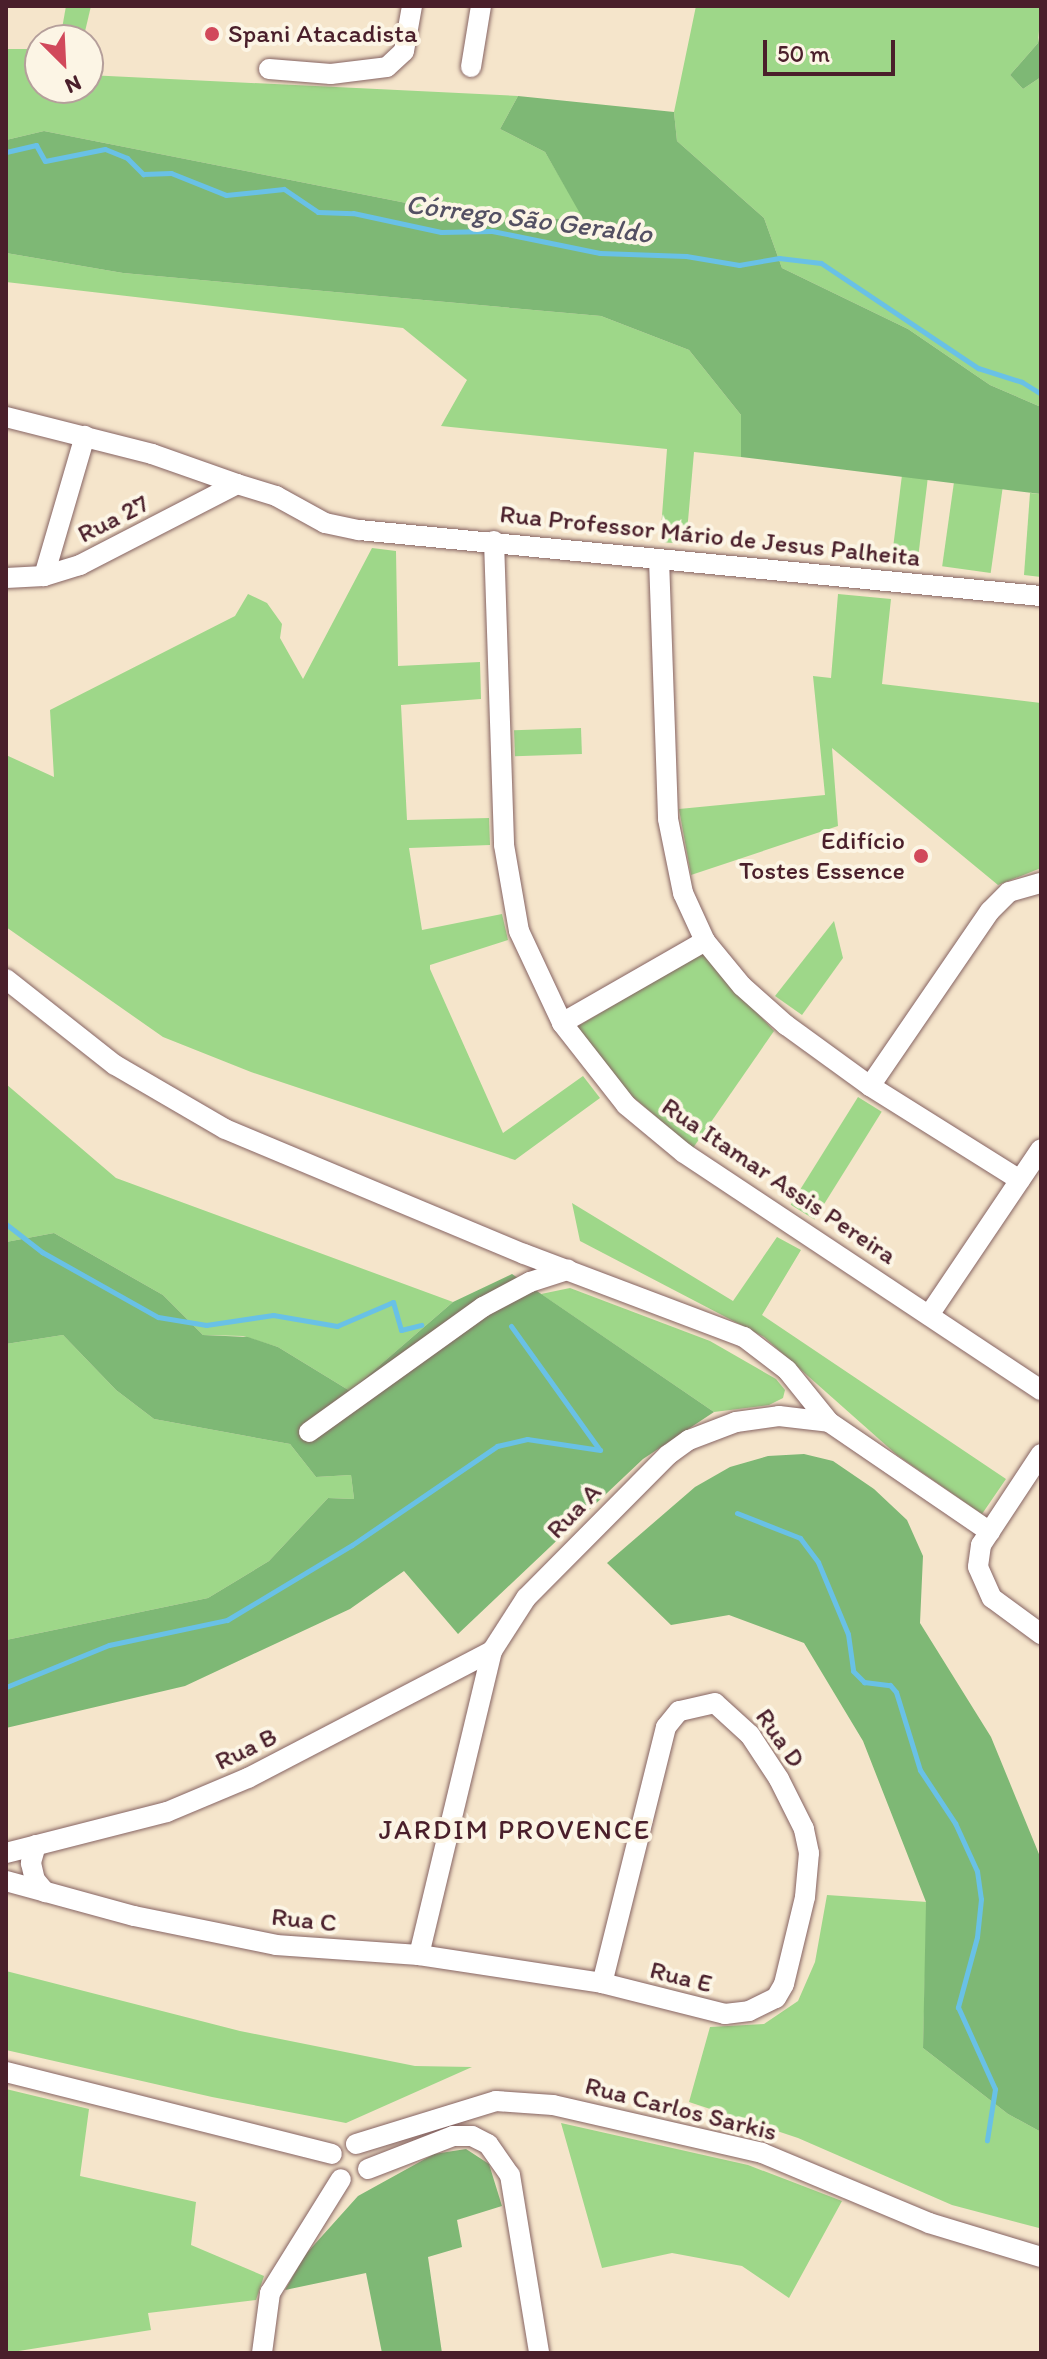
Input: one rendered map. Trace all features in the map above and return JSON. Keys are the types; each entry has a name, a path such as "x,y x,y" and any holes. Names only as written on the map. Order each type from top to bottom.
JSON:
{"street":[{"path":"269,69 331,74 387,67 404,51 412,6"},
{"path":"471,67 481,6"},
{"name":"Rua 27","path":"6,417 85,436 276,496 325,523 374,531"},
{"path":"44,576 85,436"},
{"name":"Rua 27","path":"6,578 44,576 99,556 237,484"},
{"name":"Rua Professor Mário de Jesus Palheita","path":"374,531 1041,596"},
{"name":"Rua Itamar Assis Pereira","path":"494,541 504,845 519,931 562,1023 605,1082 651,1128 1041,1390"},
{"path":"659,559 668,819 683,893 705,941 771,1013 870,1086 1020,1180"},
{"path":"870,1086 990,911 1009,892 1041,883"},
{"path":"562,1023 705,941"},
{"path":"6,979 87,1046 194,1114 289,1158 744,1337 787,1370 829,1422 990,1532"},
{"path":"929,1315 1041,1149"},
{"path":"309,1432 491,1302 568,1270"},
{"name":"Rua A","path":"419,1955 492,1651 526,1598 651,1469 689,1440 759,1418 829,1422"},
{"path":"1041,1454 990,1532 978,1567 992,1598 1041,1634"},
{"name":"Rua B","path":"6,1853 167,1812 248,1778 492,1651"},
{"name":"Rua D","path":"602,1983 666,1727 679,1711 715,1703 750,1735 779,1779 804,1829 809,1853 784,1984 776,1998 749,2011"},
{"path":"36,1845 31,1863 35,1880 45,1892"},
{"name":"Rua C","path":"6,1881 276,1945 419,1955 602,1983"},
{"name":"Rua E","path":"602,1983 698,2009 749,2011"},
{"path":"6,2072 332,2154"},
{"name":"Rua Carlos Sarkis","path":"356,2144 496,2101 553,2105 762,2153 985,2243 1041,2257"},
{"path":"368,2169 369,2157 356,2144 340,2145 332,2154 332,2170 341,2179 360,2179 368,2169 453,2136 472,2136 488,2144 510,2175 539,2353"},
{"path":"262,2353 270,2293 287,2258 341,2179"}],"green space":[{"path":"66,6 91,6 87,24 63,24"},
{"path":"696,6 1041,6 1038,43 1010,75 1023,89 1041,77 1041,407 990,385 908,329 782,268 764,218 677,141 674,112"},
{"path":"1041,27 1041,77 1023,89 1010,75 1038,43"},
{"path":"6,49 24,49 24,104 104,104 104,76 518,96 500,129 545,152 583,217 502,222 44,131 6,140"},
{"path":"518,96 674,112 677,141 764,218 782,268 908,329 990,385 1041,407 1041,494 741,457 741,415 689,350 601,316 123,273 6,253 6,140 44,131 502,222 582,217 545,152 500,129"},
{"path":"6,253 123,273 601,316 689,350 741,415 741,457 694,452 686,544 660,542 667,449 441,426 467,380 403,328 6,282"},
{"path":"902,475 928,478 917,565 891,561"},
{"path":"954,482 1003,489 991,573 942,566"},
{"path":"1030,493 1041,494 1041,577 1024,575"},
{"path":"372,548 396,551 398,666 480,662 481,699 401,705 407,820 489,818 490,845 409,848 422,930 502,914 508,940 430,965 430,969 503,1133 583,1076 600,1098 515,1160 251,1072 163,1037 6,927 6,755 54,777 50,710 235,616 248,594 267,603 282,624 280,638 303,679"},
{"path":"838,594 891,599 882,684 1041,703 1041,868 998,885 832,748 838,826 691,875 679,809 825,795 813,676 831,678"},
{"path":"581,728 582,754 515,756 514,730"},
{"path":"834,921 843,958 802,1015 775,996"},
{"path":"702,953 774,1031 693,1148 626,1091 575,1028"},
{"path":"6,1084 116,1178 453,1302 350,1391 278,1347 243,1336 203,1335 163,1295 54,1233 6,1242"},
{"path":"858,1097 882,1112 814,1220 791,1205"},
{"path":"572,1203 733,1301 777,1237 801,1250 762,1315 1006,1479 982,1514 897,1455 764,1337 580,1241"},
{"path":"54,1233 163,1295 203,1335 248,1337 278,1347 350,1391 453,1302 512,1274 714,1412 643,1459 458,1634 404,1571 350,1609 185,1686 6,1728 6,1640 208,1598 269,1561 328,1498 354,1499 351,1475 316,1477 290,1444 154,1419 116,1390 63,1335 6,1344 6,1242"},
{"path":"570,1288 710,1341 776,1379 785,1390 783,1398 769,1405 714,1412 541,1294"},
{"path":"63,1335 116,1390 154,1419 290,1444 316,1477 351,1475 354,1499 328,1498 269,1561 208,1598 6,1640 6,1344"},
{"path":"804,1454 833,1461 874,1489 907,1520 923,1556 920,1623 991,1737 1041,1859 1041,2132 1008,2114 923,2048 926,1902 863,1741 804,1643 729,1615 671,1625 607,1563 695,1487 730,1467 768,1456"},
{"path":"827,1895 927,1902 923,2048 1008,2114 1041,2132 1039,2228 952,2205 798,2138 689,2102 710,2027 764,2024 798,2001 815,1962"},
{"path":"6,1971 240,2031 415,2066 472,2067 346,2123 212,2097 6,2050"},
{"path":"6,2089 89,2109 80,2176 196,2202 191,2245 264,2276 256,2300 148,2313 151,2330 6,2353"},
{"path":"561,2123 748,2165 842,2201 789,2298 742,2266 672,2253 602,2268"},
{"path":"466,2149 489,2164 502,2206 457,2220 462,2247 428,2257 442,2353 382,2353 366,2273 285,2290 305,2255 358,2196 434,2154"}],"waterway":[{"name":"Córrego São Geraldo","path":"6,152 36,145 45,161 105,149 127,158 143,174 171,173 226,195 284,189 318,212 353,213 441,232 492,231 600,253 686,256 739,265 779,258 821,263 978,368 1022,382 1041,394"},
{"path":"6,1224 42,1252 158,1317 206,1325 273,1315 337,1326 393,1302 401,1330 421,1325"},
{"path":"511,1326 599,1449"},
{"path":"6,1687 109,1645 227,1620 352,1545 497,1446 527,1439 600,1450"},
{"path":"737,1513 800,1538 818,1562 848,1634 853,1671 864,1682 890,1685 896,1692 920,1770 955,1823 977,1871 981,1899 977,1937 958,2007 995,2089 987,2140"}],"place":[{"name":"Spani Atacadista","path":"212,34"},
{"name":"Edifício Tostes Essence","path":"921,856"}],"district":[{"name":"JARDIM PROVENCE","path":"515,1829"}]}
